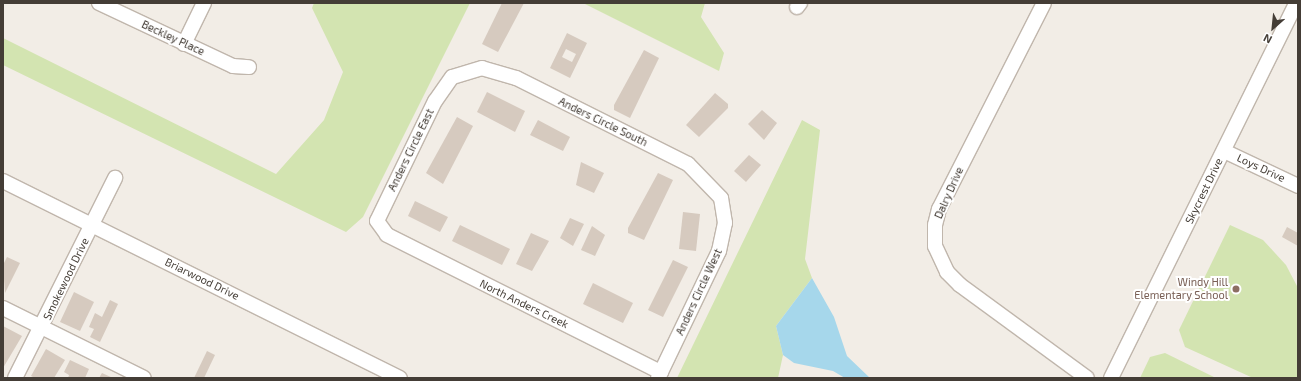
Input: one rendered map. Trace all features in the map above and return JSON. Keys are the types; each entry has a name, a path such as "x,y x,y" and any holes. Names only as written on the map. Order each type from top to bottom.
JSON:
{"street":[{"name":"Beckley Place","path":"99,3 233,66 249,67"},
{"path":"184,44 204,3"},
{"name":"Dalry Drive","path":"1044,3 939,209 934,225 936,246 947,272 960,285 1087,378"},
{"name":"Skycrest Drive","path":"1110,378 1224,151 1296,3"},
{"name":"Anders Circle South","path":"462,72 482,68 516,78 688,164 721,198 724,209"},
{"name":"Anders Circle East","path":"387,235 377,221 435,101 448,82 462,72"},
{"name":"Loys Drive","path":"1224,151 1298,186"},
{"name":"Smokewood Drive","path":"15,378 42,328 115,178"},
{"name":"Briarwood Drive","path":"3,181 400,378"},
{"name":"Anders Circle West","path":"659,375 720,251 724,209"},
{"name":"North Anders Creek","path":"387,235 659,375"},
{"path":"3,308 144,378"}],"green space":[{"path":"314,3 470,3 363,217 346,232 3,65 3,38 276,174 324,120 343,72 312,8"},
{"path":"583,3 705,3 701,17 724,53 719,71"},
{"path":"802,120 820,130 805,259 812,278 776,326 783,355 778,378 677,378"},
{"path":"1230,225 1263,240 1286,265 1298,288 1298,378 1253,378 1185,347 1179,330"},
{"path":"1165,353 1216,378 1140,378 1150,357"}],"water":[{"path":"812,278 834,317 847,356 870,378 845,378 833,371 794,363 783,355 776,326"}],"building":[{"path":"502,3 524,3 498,52 482,44"},
{"path":"567,33 587,43 570,78 550,68","holes":["566,49 576,54 572,62 562,57"]},
{"path":"644,50 659,58 630,118 614,110 614,105"},
{"path":"487,92 525,111 515,132 477,112"},
{"path":"715,93 728,104 728,108 699,137 686,125"},
{"path":"762,110 777,123 764,140 748,124"},
{"path":"457,117 473,126 443,184 426,173"},
{"path":"538,120 570,137 563,151 530,135"},
{"path":"749,155 761,165 746,182 734,171"},
{"path":"581,162 604,173 594,193 576,185"},
{"path":"658,173 673,180 644,240 628,233 628,228"},
{"path":"415,201 448,217 440,232 408,216"},
{"path":"683,212 700,214 696,251 679,249"},
{"path":"570,218 584,224 573,246 560,238"},
{"path":"460,225 510,249 502,265 452,241"},
{"path":"592,226 605,235 595,256 581,250"},
{"path":"1287,227 1298,233 1298,246 1282,237"},
{"path":"531,233 549,241 532,271 516,264"},
{"path":"7,257 20,263 5,293 3,265"},
{"path":"673,260 688,267 663,317 648,310"},
{"path":"593,283 633,303 623,323 583,304"},
{"path":"74,292 94,302 80,331 60,322"},
{"path":"110,300 118,304 100,342 90,337 94,329 89,327 95,313 102,317"},
{"path":"3,326 22,336 3,368"},
{"path":"46,349 65,360 54,378 35,378 31,376"},
{"path":"207,351 215,355 204,378 194,378"},
{"path":"70,360 89,369 85,378 68,378 69,375 64,372"},
{"path":"102,373 113,378 99,378"}],"place":[{"name":"Windy Hill Elementary School","path":"1236,289"}]}
